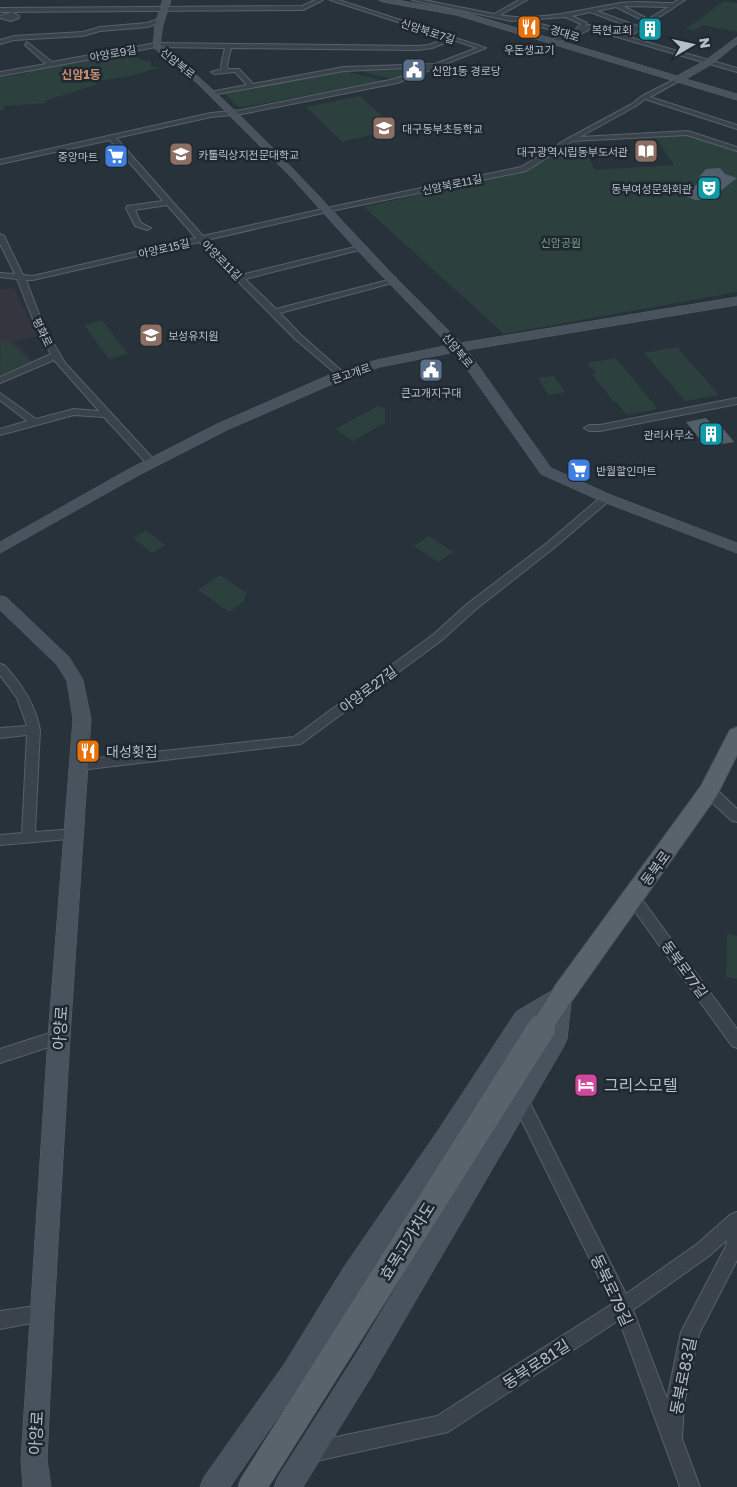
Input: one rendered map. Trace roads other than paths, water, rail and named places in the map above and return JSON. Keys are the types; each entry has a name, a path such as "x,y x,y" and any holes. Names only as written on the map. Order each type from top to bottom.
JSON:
{"main road":[{"name":"신암북로","path":"167,0 160,20 156,45 212,93 295,176 360,248 459,348 546,470 606,498 737,548"},
{"name":"경대로","path":"383,0 457,12 737,97"},
{"path":"679,80 709,62 735,43"},
{"name":"큰고개로","path":"0,548 152,463 262,408 341,375 405,358 737,301"},
{"name":"아양로","path":"0,601 64,661 75,680 81,706 80,765 59,1037 42,1314 34,1460 37,1487"},
{"name":"동북로","path":"563,994 709,791 737,735"},
{"path":"288,1487 556,1039 563,994"},
{"path":"214,1487 294,1372 353,1276 524,1019 563,994"},
{"name":"효목고가차도","path":"252,1487 563,994"},
{"path":"230,1464 250,1465 268,1487"}],"street":[{"path":"0,10 15,12 303,8 320,0"},
{"name":"신암북로7길","path":"230,112 242,112 397,81 483,48 333,0"},
{"path":"399,3 409,0"},
{"path":"415,0 459,7 576,34"},
{"path":"459,7 465,0"},
{"path":"496,16 506,8 524,0"},
{"path":"611,0 648,21"},
{"path":"624,36 682,0"},
{"path":"512,19 566,15 641,2 675,5"},
{"path":"592,11 608,19 638,28"},
{"path":"2,15 6,19 17,16 15,12"},
{"path":"566,15 585,24 576,34"},
{"path":"139,18 142,25"},
{"path":"534,18 563,23"},
{"path":"0,42 14,45 28,40 82,34 100,29 142,25 160,20"},
{"path":"572,25 582,27"},
{"path":"554,41 590,27 737,70"},
{"name":"아양로9길","path":"0,74 156,45 418,48 430,47 451,39"},
{"path":"28,40 50,64"},
{"path":"226,71 224,65 228,46"},
{"name":"신암북로7길","path":"252,86 344,69 444,64"},
{"name":"신암북로7길","path":"344,69 372,75"},
{"name":"신암북로","path":"214,72 237,70 252,86"},
{"path":"382,78 397,81"},
{"name":"신암북로11길","path":"327,211 523,169 569,140 634,105 644,97 679,80"},
{"path":"212,93 252,86"},
{"path":"644,97 703,122 737,127"},
{"path":"0,162 230,112"},
{"path":"688,133 703,122"},
{"name":"신암북로11길","path":"569,140 688,133 737,148"},
{"name":"아양로11길","path":"111,137 201,239 298,337 341,375"},
{"name":"아양로15길","path":"147,228 138,224 130,208 169,202"},
{"name":"아양로15길","path":"0,275 33,278 327,211"},
{"name":"평화로","path":"0,236 21,278 33,312 55,356 152,463"},
{"path":"240,278 360,248"},
{"path":"275,312 393,280"},
{"path":"0,380 55,356"},
{"path":"0,396 33,421"},
{"path":"589,428 600,428 737,401"},
{"path":"0,432 33,421 74,412 106,414"},
{"name":"아양로27길","path":"80,765 297,741 438,637 471,607 551,545 606,498"},
{"path":"0,668 28,706 33,717 34,730 28,838"},
{"path":"0,734 34,730"},
{"path":"709,791 737,817"},
{"path":"0,840 75,834"},
{"name":"동북로77길","path":"633,898 737,1041"},
{"path":"0,1056 59,1037"},
{"name":"동북로79길","path":"520,1100 623,1307 690,1487"},
{"name":"동북로81길","path":"309,1452 441,1425 623,1307 702,1250 737,1220"},
{"name":"동북로83길","path":"673,1442 675,1404 690,1332 734,1248 737,1230"},
{"path":"0,1320 42,1314"}],"place":[{"name":"우돈생고기","path":"529,27"},
{"name":"복현교회","path":"650,29"},
{"name":"신암1동 경로당","path":"414,70"},
{"name":"대구동부초등학교","path":"384,128"},
{"name":"대구광역시립동부도서관","path":"646,151"},
{"name":"카톨릭상지전문대학교","path":"181,154"},
{"name":"중앙마트","path":"116,156"},
{"name":"동부여성문화회관","path":"709,188"},
{"name":"보성유치원","path":"151,335"},
{"name":"큰고개지구대","path":"431,370"},
{"name":"관리사무소","path":"711,434"},
{"name":"반월할인마트","path":"579,470"},
{"name":"대성횟집","path":"88,751"},
{"name":"그리스모텔","path":"586,1085"}],"district":[{"name":"신암1동","path":"81,74"}],"park label":[{"name":"신암공원","path":"561,242"}]}
